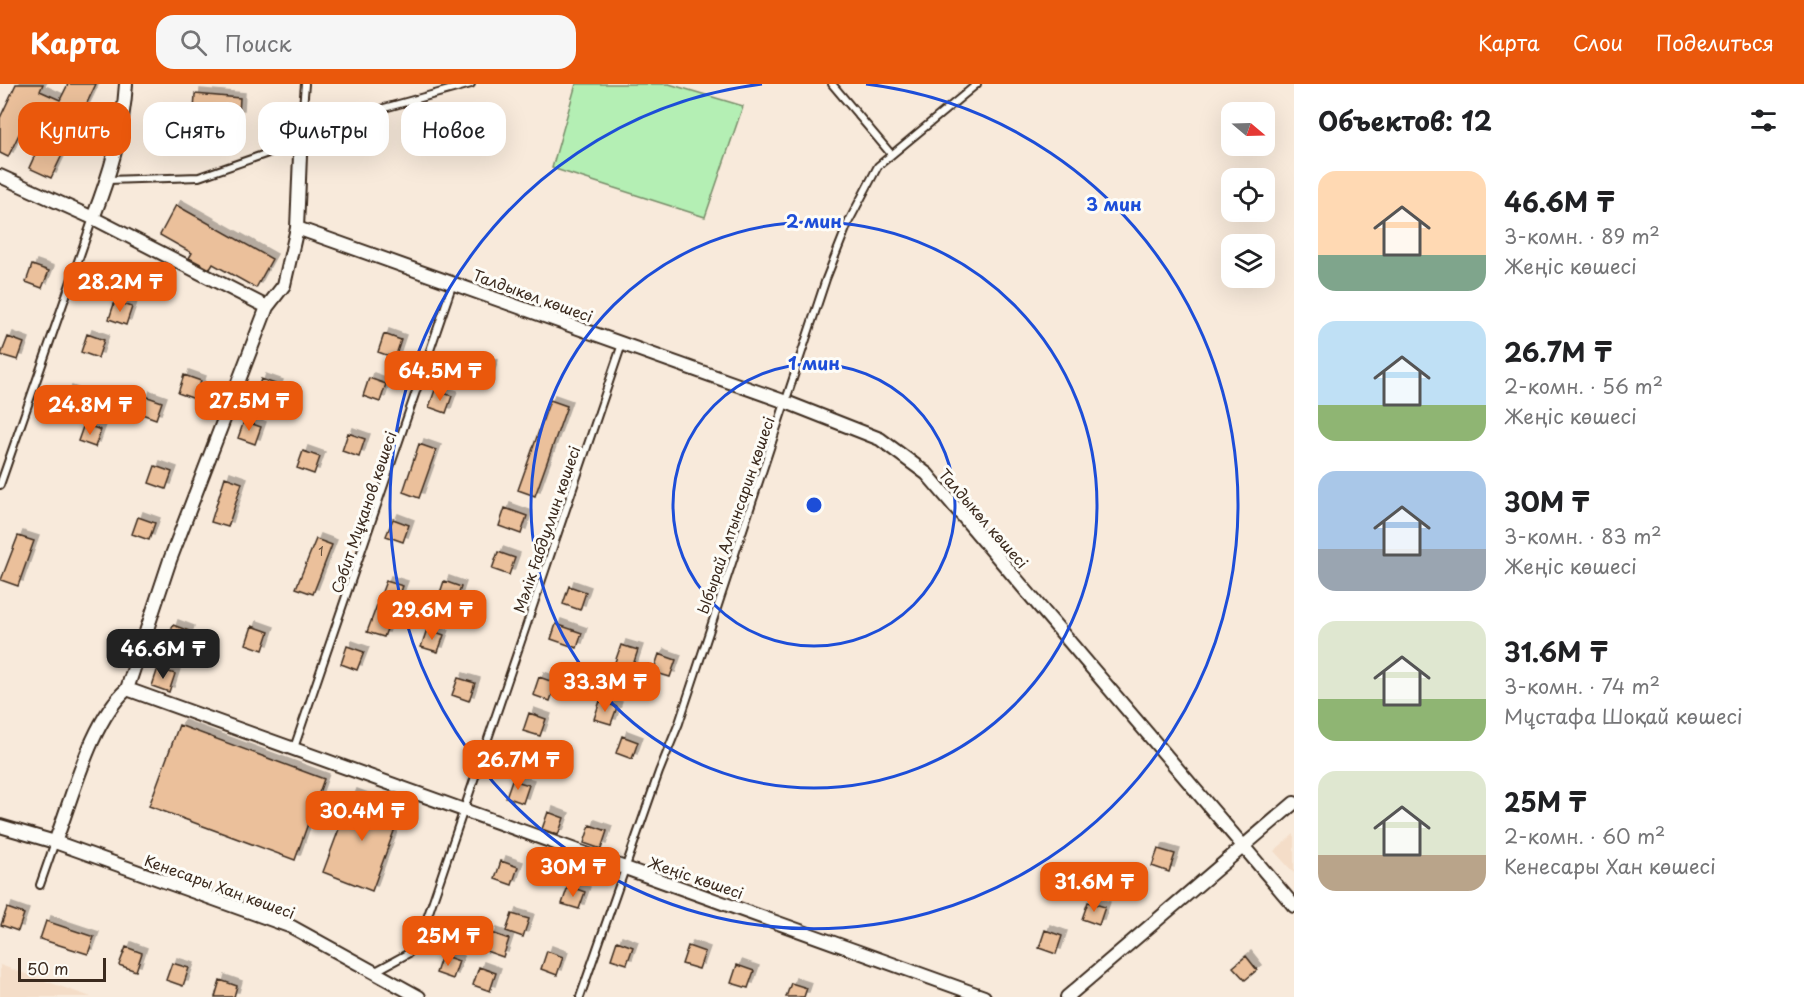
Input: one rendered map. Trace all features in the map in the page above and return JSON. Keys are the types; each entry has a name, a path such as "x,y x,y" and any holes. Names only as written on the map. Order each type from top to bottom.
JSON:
{"street":[{"path":"93,218 108,180 124,117 126,84"},
{"path":"55,842 100,724 112,702 127,688 170,560 267,307 285,285 297,228 300,156"},
{"path":"0,176 93,218 267,307"},
{"name":"Талдыкөл көшесі","path":"297,228 786,402 880,439 927,474 1294,906"},
{"name":"Жеңіс көшесі","path":"127,688 984,997"},
{"path":"1067,997 1242,845 1294,803"},
{"name":"Кенесары Хан көшесі","path":"0,826 55,842 292,927 419,997"}],"lane":[{"path":"303,102 305,84"},
{"path":"389,107 471,84"},
{"path":"832,84 891,154"},
{"name":"Ыбырай Алтынсарин көшесі","path":"580,997 679,723 826,279 849,220 878,166 977,84"},
{"path":"108,180 199,177 260,156"},
{"path":"0,485 93,218"},
{"name":"Сәбит Мұқанов көшесі","path":"294,748 454,282"},
{"name":"Мәлік Ғабдуллин көшесі","path":"372,973 388,967 409,953 423,930 622,343"},
{"path":"40,885 55,842"}],"shaded area":[{"path":"1294,834 1294,873 1274,851"},
{"path":"0,965 91,997 0,997"}],"green space":[{"path":"576,84 669,84 743,106 705,217 552,168"}],"building":[{"path":"16,84 43,84 40,91 60,100 68,84 96,84 87,102 18,102 18,136 8,157 0,153 0,118"},
{"path":"195,94 240,98 240,102 195,102"},
{"path":"34,156 62,156 51,178 29,168"},
{"path":"176,205 272,259 256,288 213,264 210,269 189,258 192,253 160,235"},
{"path":"32,265 49,271 42,288 26,282"},
{"path":"115,301 132,307 126,325 109,319"},
{"path":"87,334 104,340 98,358 81,352"},
{"path":"384,334 401,340 395,358 378,352"},
{"path":"8,337 24,343 18,360 1,355"},
{"path":"476,360 493,365 487,383 470,377"},
{"path":"184,375 201,381 195,399 178,393"},
{"path":"369,378 386,384 380,402 363,396"},
{"path":"261,379 278,385 272,402 255,397"},
{"path":"435,390 452,396 446,413 429,407"},
{"path":"67,391 84,397 78,414 61,408"},
{"path":"145,396 162,402 156,419 139,413"},
{"path":"550,400 567,406 535,496 518,490"},
{"path":"244,421 261,427 255,444 238,438"},
{"path":"84,424 101,430 95,447 78,441"},
{"path":"348,433 365,439 359,457 342,451"},
{"path":"419,444 436,450 419,498 403,492"},
{"path":"303,451 320,457 314,474 297,468"},
{"path":"155,466 172,472 166,489 149,483"},
{"path":"225,477 242,483 228,527 211,522"},
{"path":"505,508 527,516 521,534 499,526"},
{"path":"138,517 155,523 149,540 132,534"},
{"path":"393,519 409,525 403,542 386,536"},
{"path":"18,536 34,541 18,586 1,580"},
{"path":"316,539 332,545 313,594 296,588"},
{"path":"498,552 515,558 509,575 492,569"},
{"path":"386,581 403,586 384,637 367,632"},
{"path":"444,581 461,587 455,605 438,599"},
{"path":"569,586 586,592 580,610 563,604"},
{"path":"556,624 582,633 577,648 551,639"},
{"path":"173,625 189,631 183,649 167,643"},
{"path":"252,626 269,632 263,650 246,644"},
{"path":"427,629 444,635 438,652 421,647"},
{"path":"621,645 638,650 632,668 615,662"},
{"path":"347,646 364,652 357,670 341,664"},
{"path":"659,654 676,660 670,677 653,672"},
{"path":"158,668 175,674 169,692 152,686"},
{"path":"539,677 556,683 550,701 533,695"},
{"path":"458,678 475,683 469,701 452,695"},
{"path":"600,701 617,707 611,724 594,719"},
{"path":"529,713 546,719 540,736 523,731"},
{"path":"179,725 324,779 295,860 149,806"},
{"path":"622,736 638,742 632,759 616,753"},
{"path":"512,780 529,785 523,803 506,797"},
{"path":"352,794 401,812 372,891 323,872"},
{"path":"548,812 564,818 558,835 542,829"},
{"path":"590,825 607,831 601,849 584,843"},
{"path":"1158,849 1175,854 1169,872 1152,866"},
{"path":"501,861 518,867 512,885 495,879"},
{"path":"568,886 585,892 579,909 562,904"},
{"path":"1088,902 1105,907 1099,925 1082,919"},
{"path":"7,908 24,914 18,931 1,925"},
{"path":"512,914 529,919 523,937 506,931"},
{"path":"46,921 94,937 88,954 40,939"},
{"path":"1045,930 1062,936 1056,954 1039,948"},
{"path":"492,933 509,939 503,957 486,951"},
{"path":"617,941 633,947 627,964 611,959"},
{"path":"688,946 705,952 699,969 682,964"},
{"path":"126,947 142,953 136,971 119,965"},
{"path":"547,951 563,957 557,975 541,969"},
{"path":"442,955 459,961 453,979 436,973"},
{"path":"1246,956 1257,970 1245,980 1233,967"},
{"path":"172,963 189,968 183,986 166,980"},
{"path":"737,965 754,971 748,988 731,983"},
{"path":"479,967 496,973 490,991 473,985"},
{"path":"220,980 237,986 234,997 215,997"},
{"path":"791,983 807,988 804,997 786,997"}]}
